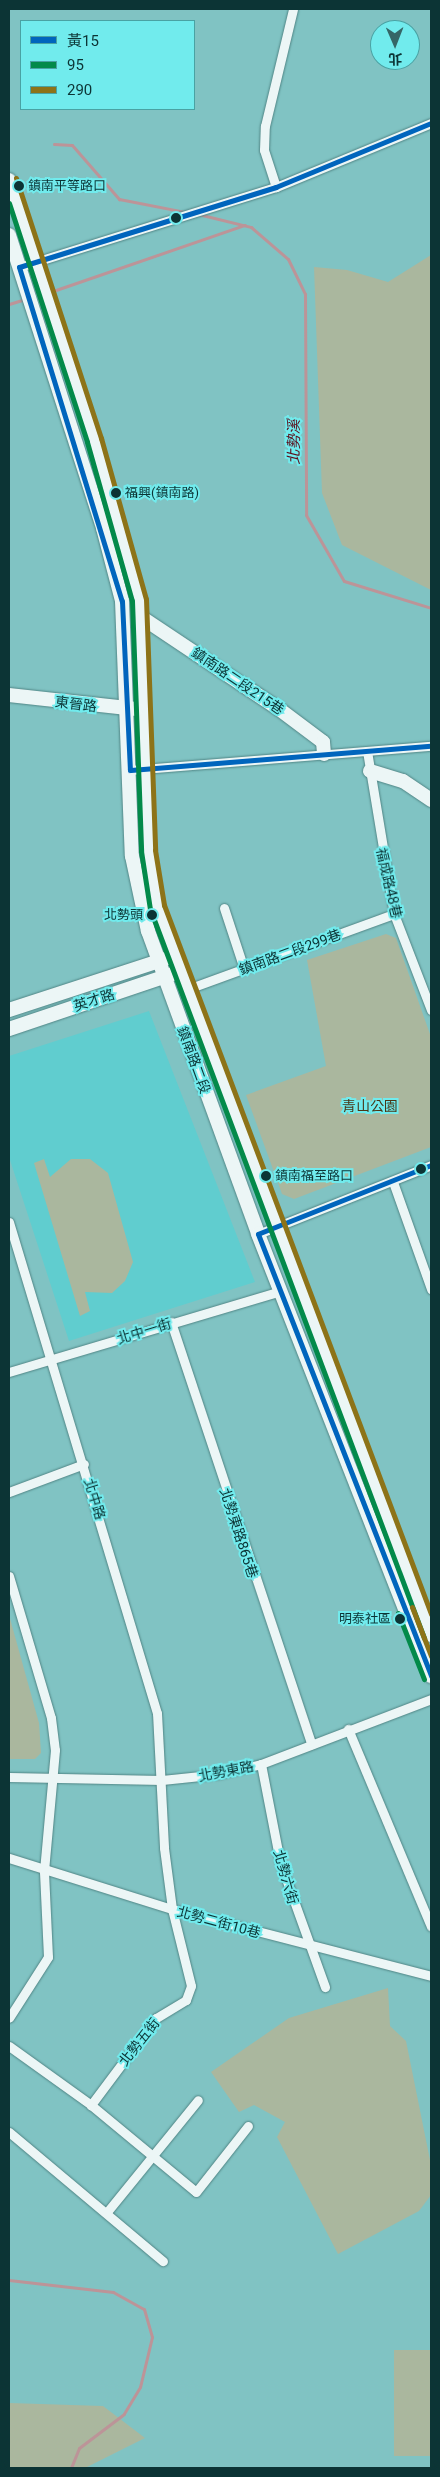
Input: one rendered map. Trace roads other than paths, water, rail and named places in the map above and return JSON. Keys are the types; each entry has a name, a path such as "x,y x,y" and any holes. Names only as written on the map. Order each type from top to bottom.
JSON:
{"street":[{"path":"276,187 264,150 264,126 293,9"},
{"path":"19,267 276,187 431,123"},
{"name":"鎮南路二段","path":"9,180 37,262 125,541 141,617 154,890 173,956 274,1228 431,1635"},
{"name":"鎮南路二段","path":"9,235 115,571 122,601 135,881 157,962 258,1234 431,1676"},
{"name":"鎮南路二段215巷","path":"141,617 286,714 323,742 324,754"},
{"name":"東晉路","path":"9,695 144,710"},
{"path":"130,770 431,746"},
{"name":"福成路48巷","path":"367,751 394,914 431,1010"},
{"path":"370,771 403,781 431,800"},
{"path":"224,908 244,969"},
{"name":"鎮南路二段299巷","path":"185,990 394,914"},
{"name":"英才路","path":"9,1010 173,956"},
{"name":"英才路","path":"9,1029 179,972"},
{"path":"258,1234 393,1182 431,1165"},
{"path":"393,1182 431,1289"},
{"name":"北中路","path":"9,1222 54,1359 157,1713 162,1780"},
{"name":"北中一街","path":"9,1372 280,1290"},
{"name":"北勢東路865巷","path":"171,1322 311,1744"},
{"path":"9,1492 84,1464"},
{"path":"9,1576 50,1718 54,1778 44,1872 48,1956 44,1969 9,2018"},
{"name":"北勢東路","path":"9,1777 162,1780 261,1764 348,1729 431,1699"},
{"path":"348,1729 431,1926"},
{"name":"北勢六街","path":"261,1764 280,1862 307,1946 325,1987"},
{"name":"北勢五街","path":"91,2105 156,2018 190,1994 172,1909 162,1780"},
{"name":"北勢二街10巷","path":"9,1858 44,1872 172,1909 307,1946 431,1976"},
{"path":"9,2046 91,2105 153,2154 196,2192 248,2126"},
{"path":"107,2212 198,2100"},
{"path":"9,2132 107,2212 163,2261"}],"waterway":[{"name":"北勢溪","path":"54,144 72,145 119,199 185,212"},
{"name":"北勢溪","path":"198,214 251,227 288,259 305,294 306,515 344,581 431,608"},
{"name":"北勢溪","path":"50,292 245,225"},
{"name":"北勢溪","path":"9,304 25,299"},
{"path":"9,2280 113,2292 144,2309 152,2337 140,2387 124,2414 79,2448 71,2468"}],"place":[{"name":"鎮南平等路口","path":"19,186"},
{"name":"福興(鎮南路)","path":"116,493"},
{"name":"北勢頭","path":"152,915"},
{"name":"鎮南福至路口","path":"266,1176"},
{"name":"明泰社區","path":"400,1619"}],"park label":[{"name":"青山公園","path":"370,1106"}]}
